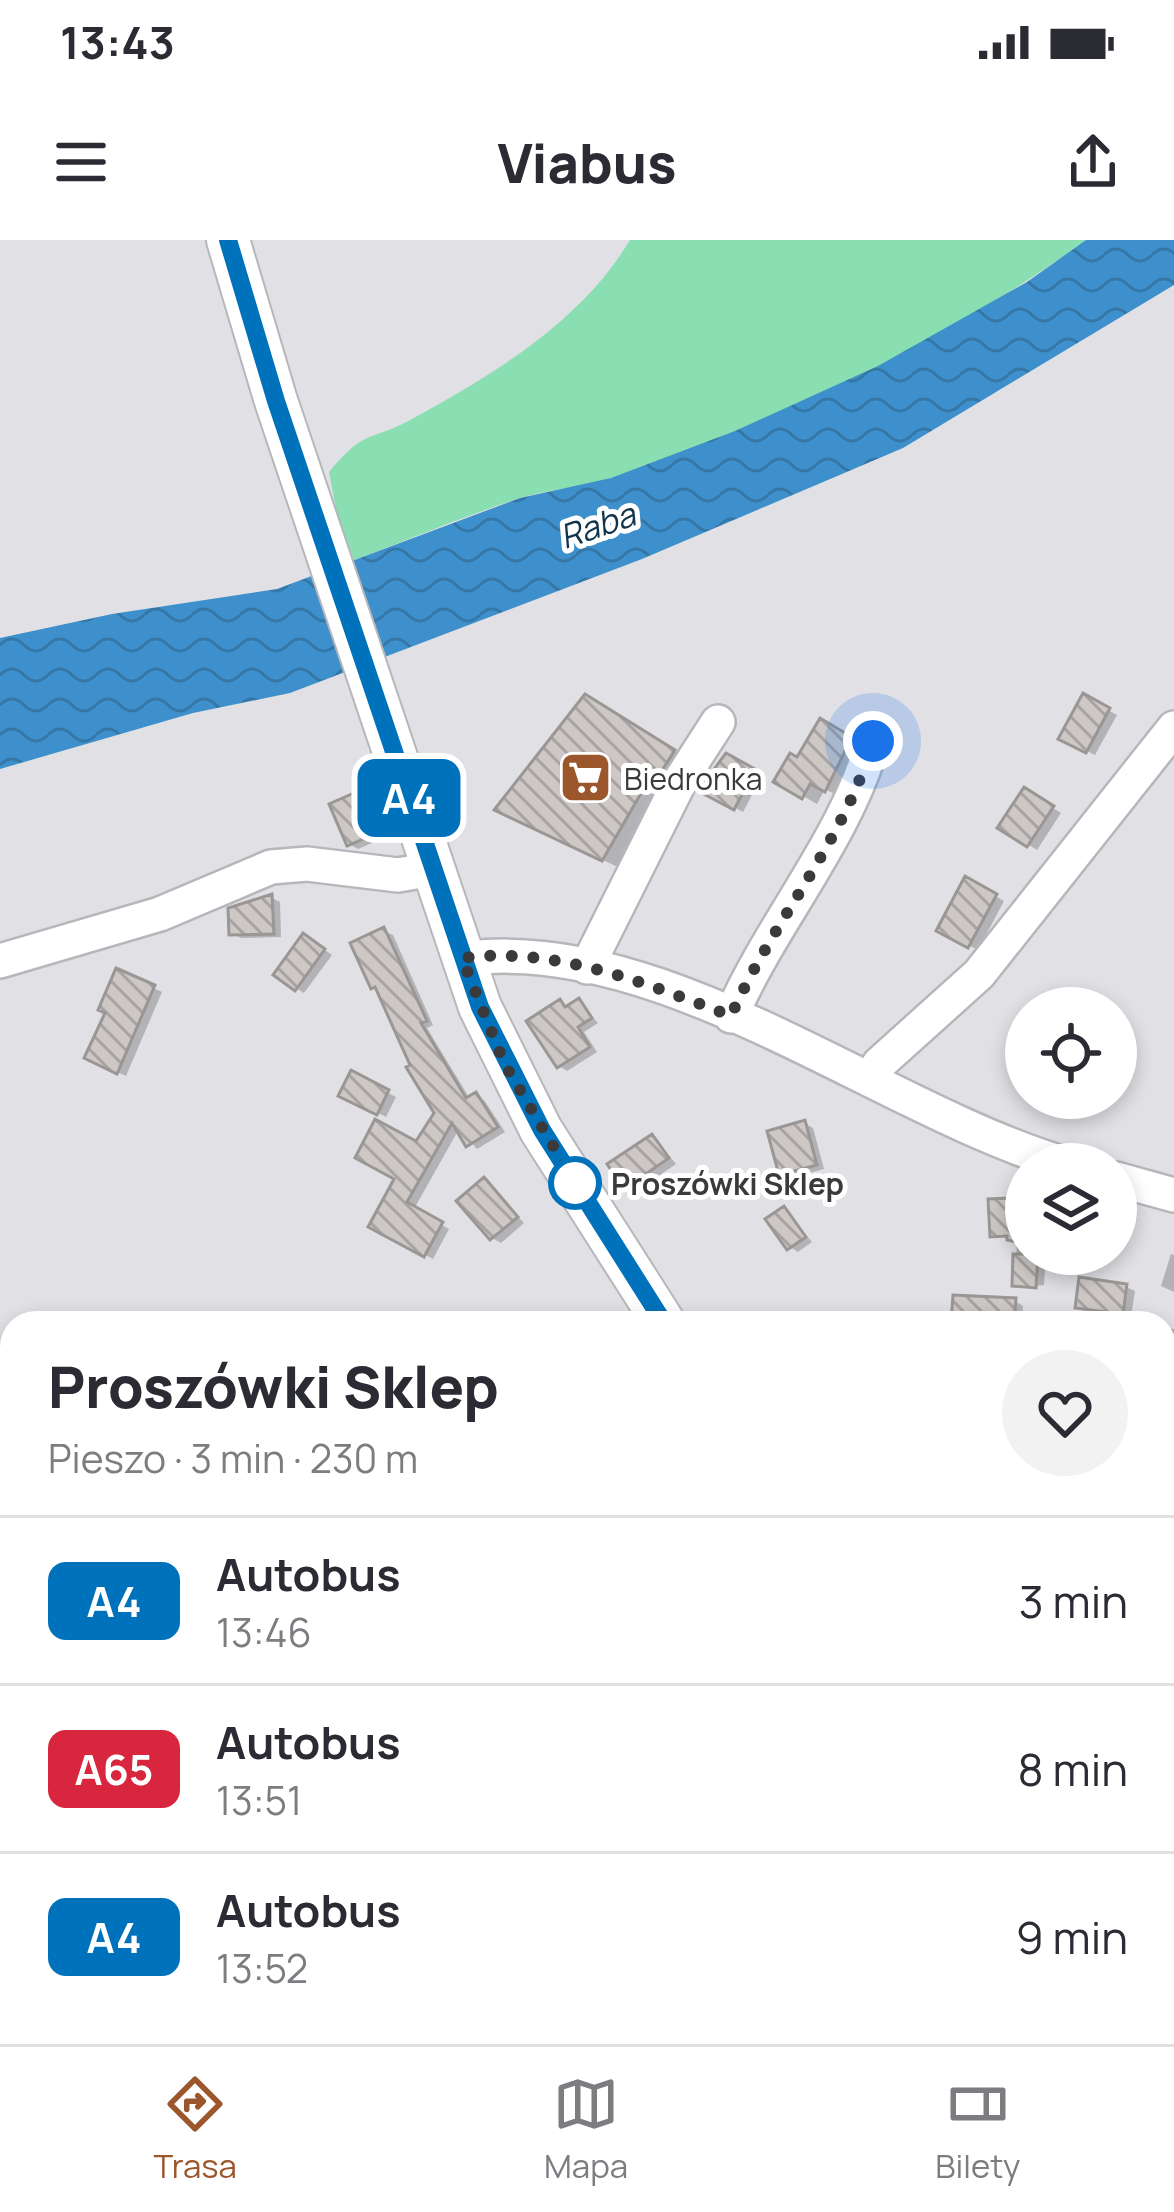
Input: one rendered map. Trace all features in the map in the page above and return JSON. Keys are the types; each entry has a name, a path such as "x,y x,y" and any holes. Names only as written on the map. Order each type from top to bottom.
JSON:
{"main road":[{"path":"228,240 276,401 462,958 504,1063 657,1311"}],"street":[{"path":"587,967 680,781 718,722"},
{"path":"870,1080 879,1064 979,974 1174,728"},
{"path":"731,1016 752,968 860,785 873,741"},
{"path":"0,961 160,914 272,866 307,864 398,875 433,868"},
{"path":"462,958 502,956 587,967 731,1016 1005,1143"},
{"path":"1137,1185 1174,1195"}],"green space":[{"path":"630,240 1086,240 919,345 799,405 615,477 517,499 346,563 329,472 360,442 443,402 533,343 587,296"}],"water":[{"name":"Raba","path":"1086,240 1174,240 1174,285 903,448 642,559 290,693 193,713 0,769 0,638 112,614 277,589 520,498 611,478 735,431 878,366 1027,282"}],"building":[{"path":"1083,693 1110,708 1086,753 1058,739"},
{"name":"Biedronka","path":"585,694 675,750 661,772 655,769 602,861 494,810"},
{"path":"820,718 852,737 825,792 810,784 802,799 773,782 790,753 797,757"},
{"path":"726,753 755,769 734,810 698,791"},
{"path":"1024,787 1054,806 1027,847 997,828"},
{"path":"361,790 379,832 347,846 329,804"},
{"path":"965,876 997,894 968,948 936,931"},
{"path":"272,894 274,934 229,935 228,908"},
{"path":"384,927 427,1021 421,1023 466,1098 476,1092 498,1127 466,1147 452,1123 407,1202 443,1222 424,1257 368,1227 394,1179 355,1158 375,1119 416,1141 434,1113 406,1067 410,1065 375,987 371,989 350,943"},
{"path":"303,933 325,949 295,991 273,975"},
{"path":"116,968 155,985 117,1074 84,1058 105,1013 98,1010"},
{"path":"579,998 592,1018 578,1027 590,1047 557,1068 526,1021 560,999 565,1007"},
{"path":"351,1070 389,1090 377,1115 338,1096"},
{"path":"805,1120 817,1165 779,1175 767,1131"},
{"path":"652,1134 669,1158 624,1189 607,1164"},
{"path":"484,1177 518,1217 490,1240 456,1201"},
{"path":"1005,1198 1005,1236 990,1237 988,1199"},
{"path":"784,1206 806,1237 787,1250 765,1219"},
{"path":"1012,1275 1037,1275 1036,1288 1012,1286"},
{"path":"1079,1277 1127,1284 1123,1311 1075,1308"},
{"path":"953,1295 1016,1298 1015,1311 952,1311"}],"bus line":[{"name":"A4","path":"228,240 276,401 480,1007 504,1063 542,1130 656,1311"}],"place":[{"name":"Biedronka","path":"585,778"},
{"name":"Proszówki Sklep","path":"575,1183"}],"route":[{"path":"575,1183 504,1063 462,958 559,961 647,983 731,1016 752,968 860,785 873,741"}]}
